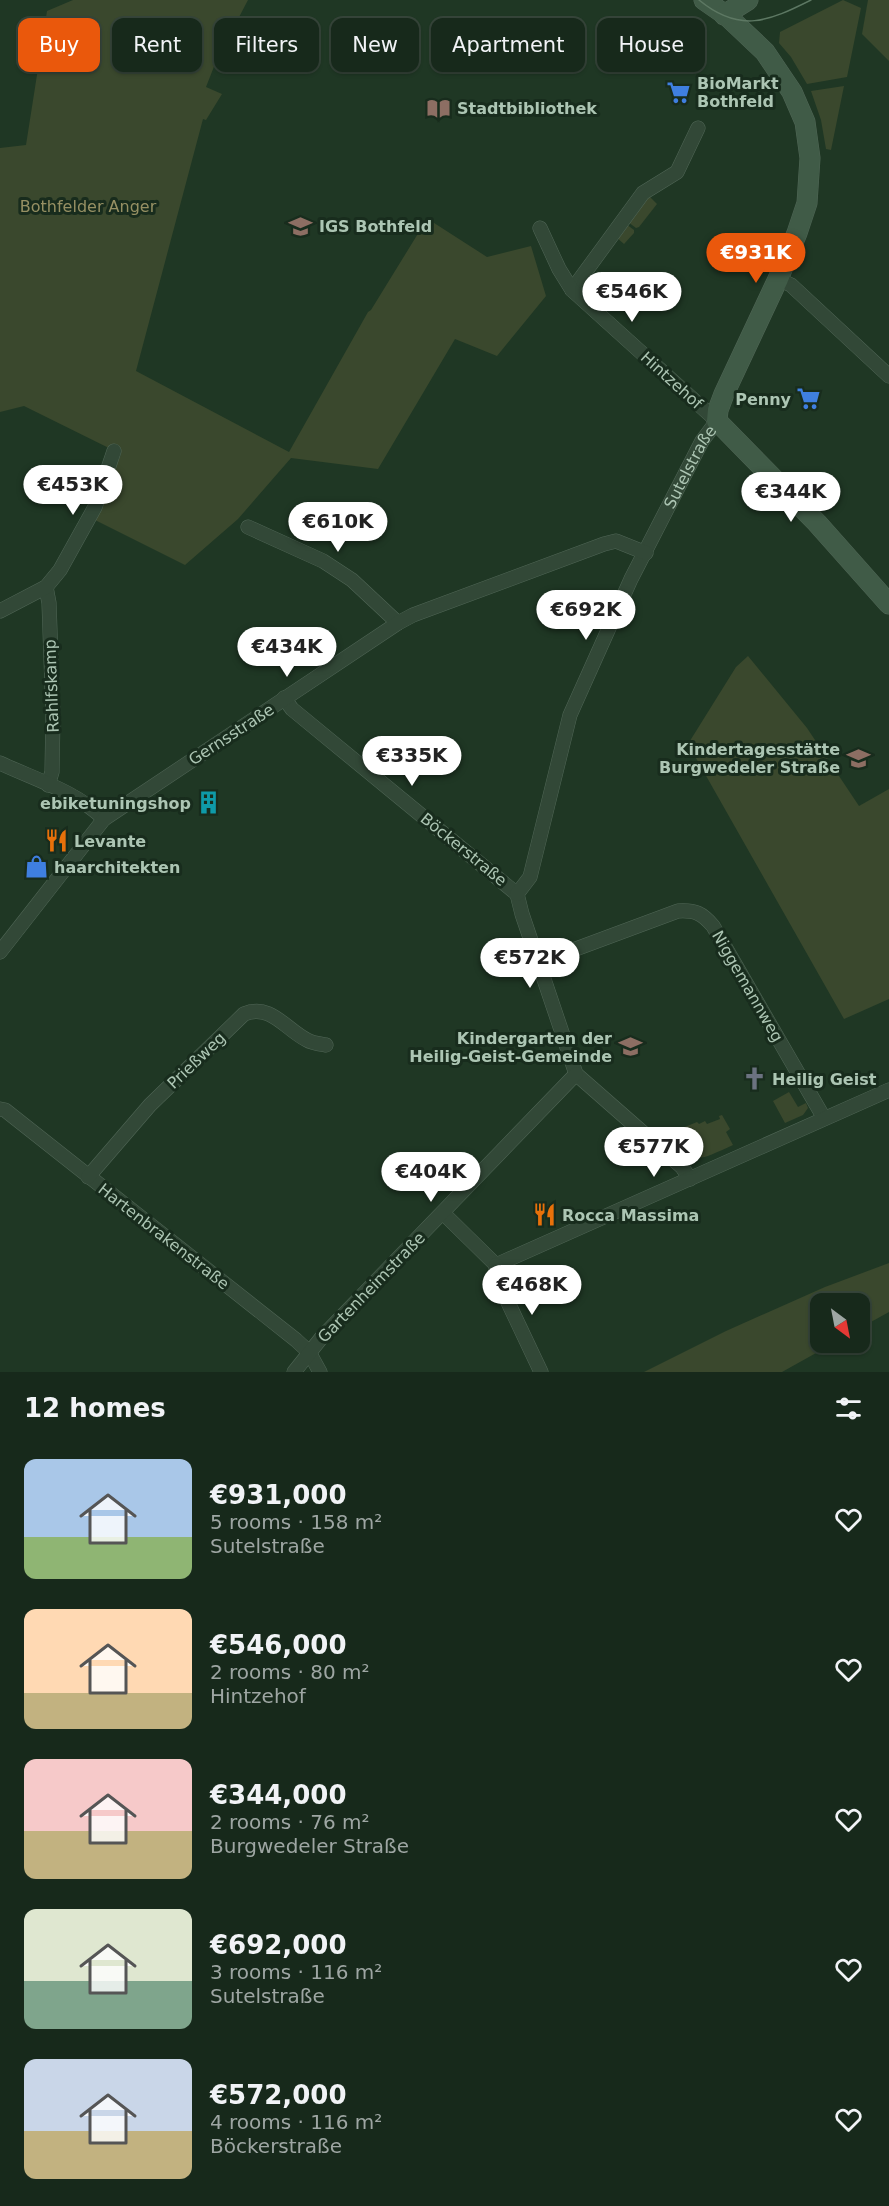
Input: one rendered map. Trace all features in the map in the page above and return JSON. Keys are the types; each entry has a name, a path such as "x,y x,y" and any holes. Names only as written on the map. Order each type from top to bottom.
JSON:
{"main road":[{"name":"Sutelstraße","path":"704,0 765,52 792,92 805,122 810,158 807,202 778,279 724,394 717,421"},
{"path":"724,15 748,0"},
{"path":"717,421 817,523 889,604"}],"street":[{"path":"573,290 643,193 677,172 698,128"},
{"name":"Hintzehof","path":"540,228 559,269 573,290 717,421"},
{"path":"778,279 791,285 889,376"},
{"name":"Sutelstraße","path":"517,894 530,877 570,715 630,579 646,553 702,441 717,421"},
{"path":"0,611 46,587 60,570 96,507 114,451"},
{"path":"248,527 322,561 352,580 398,623"},
{"name":"Gernsstraße","path":"0,952 104,819 398,623 413,615 616,540 646,553"},
{"name":"Rahlfskamp","path":"46,587 53,715 52,772 48,785"},
{"name":"Böckerstraße","path":"284,698 292,709 517,894 576,1074 682,1167 690,1179"},
{"path":"0,763 94,808 104,819"},
{"name":"Niggemannweg","path":"538,963 678,911 693,910 705,916 713,926 824,1118"},
{"name":"Prießweg","path":"88,1177 150,1105 201,1053 244,1014 256,1010 269,1013 309,1042 326,1045"},
{"name":"Gartenheimstraße","path":"294,1372 309,1352 576,1074"},
{"path":"496,1265 889,1090"},
{"name":"Hartenbrakenstraße","path":"0,1109 5,1110 309,1352 320,1372"},
{"path":"443,1213 496,1265 496,1277 541,1372"}],"green space":[{"name":"Bothfelder Anger","path":"73,0 248,0 239,18 214,18 214,67 206,87 222,94 206,120 203,119 136,371 289,452 368,312 419,232 423,234 431,221 487,257 531,246 546,296 497,356 455,339 378,469 291,458 238,519 185,565 95,520 121,454 24,406 0,412 0,148 26,145 37,72 100,72 100,18 46,18 47,11"},
{"path":"843,0 861,8 847,77 807,84 791,57 779,43 780,32"},
{"path":"868,0 889,0 889,61 862,34"},
{"path":"844,86 831,150 826,149 821,120 811,91"},
{"path":"649,196 657,204 636,228 628,222"},
{"path":"626,224 634,230 634,233 624,244 616,237"},
{"path":"748,656 807,728 859,806 889,789 889,999 844,1019 688,744 736,667"},
{"path":"789,1092 798,1107 806,1103 808,1108 803,1115 785,1123 773,1101"},
{"path":"722,1115 730,1129 726,1132 733,1145 710,1155 696,1158 690,1156 665,1135 697,1122 699,1124 705,1121 707,1124 720,1119 719,1116"},
{"path":"889,1263 889,1312 870,1322 870,1293 812,1293"},
{"path":"810,1294 810,1353 816,1353 782,1372 644,1372 726,1331"}],"tram line":[{"path":"699,0 714,11 728,17 755,21 782,14 811,0"}],"place":[{"name":"BioMarkt Bothfeld","path":"679,92"},
{"name":"Stadtbibliothek","path":"439,108"},
{"name":"IGS Bothfeld","path":"301,226"},
{"name":"Penny","path":"809,399"},
{"name":"Kindertagesstätte Burgwedeler Straße","path":"858,758"},
{"name":"ebiketuningshop","path":"209,803"},
{"name":"Levante","path":"56,841"},
{"name":"haarchitekten","path":"36,867"},
{"name":"Kindergarten der Heilig-Geist-Gemeinde","path":"630,1047"},
{"name":"Heilig Geist","path":"754,1079"},
{"name":"Rocca Massima","path":"544,1215"}]}
